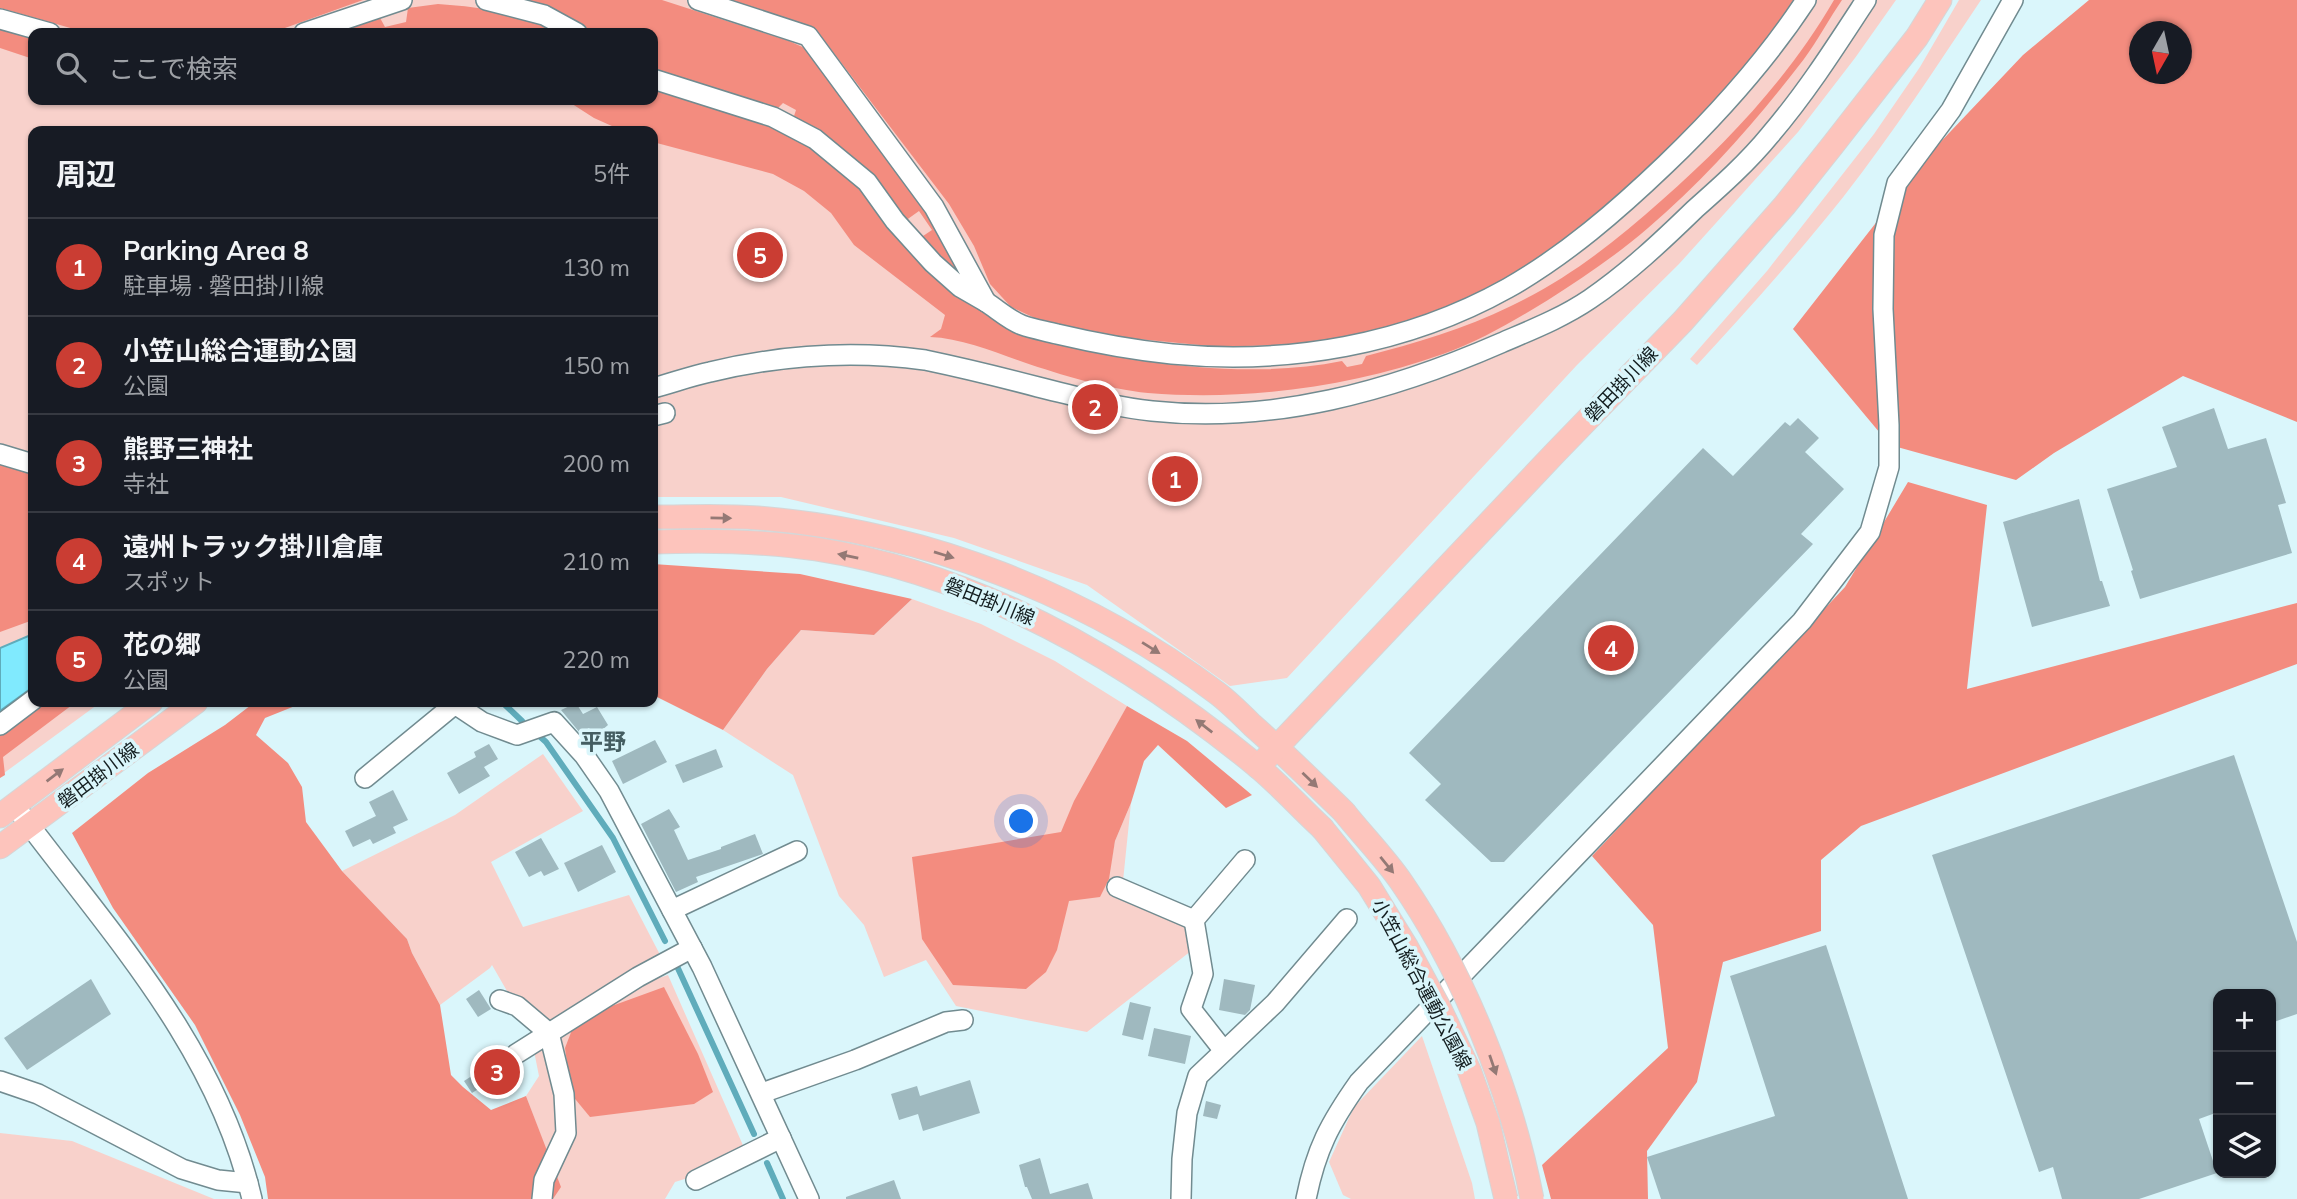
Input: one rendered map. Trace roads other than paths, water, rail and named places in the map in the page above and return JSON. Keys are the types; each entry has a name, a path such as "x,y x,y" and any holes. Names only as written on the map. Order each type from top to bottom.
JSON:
{"main road":[{"name":"磐田掛川線","path":"658,542 707,541 816,549 935,579 992,600 1044,623 1106,657 1162,693 1258,768 1683,321 1785,205 1917,37 1940,0"},
{"name":"磐田掛川線","path":"658,517 758,518 817,526 877,537 942,554 995,572 1057,596 1133,637 1219,695 1277,747"},
{"name":"磐田掛川線","path":"7,811 145,707"},
{"name":"磐田掛川線","path":"0,847 189,707"},
{"name":"小笠山総合運動公園線","path":"1277,747 1344,812 1401,882 1436,939 1475,1014 1511,1115 1532,1199"},
{"name":"小笠山総合運動公園線","path":"1258,768 1322,828 1369,886 1406,946 1469,1070 1488,1123 1506,1199"}],"street":[{"path":"319,28 402,0"},
{"path":"486,0 544,15 568,28"},
{"path":"698,0 808,36 934,207 986,302"},
{"path":"658,81 773,117 815,139 867,182 895,221 933,263 960,287 1021,325 1150,352 1227,358 1278,357 1338,348 1379,339 1415,327 1508,288 1569,248 1650,179 1714,116 1762,63 1806,0"},
{"path":"658,387 707,372 786,358 830,355 898,357 925,360 1092,400 1151,411 1234,414 1316,403 1402,382 1558,318 1620,277 1709,197 1768,138 1805,92 1866,0"},
{"path":"1306,1199 1316,1155 1335,1116 1359,1082 1802,621 1870,532 1889,467 1883,309 1884,235 1897,183 1951,110 2013,0"},
{"path":"0,19 32,28"},
{"path":"0,454 28,462"},
{"path":"0,725 28,704"},
{"path":"365,778 452,707"},
{"path":"460,707 482,722 517,735 554,722 584,755 609,791 692,948 762,1093 809,1199"},
{"path":"7,811 29,826 156,990 192,1049 224,1110 250,1191"},
{"path":"672,910 797,851"},
{"path":"1224,1051 1191,1009 1203,974 1194,920 1245,860"},
{"path":"1117,887 1194,920"},
{"path":"1181,1199 1182,1159 1191,1101 1198,1076 1275,1003 1347,919"},
{"path":"516,1054 638,977 692,948"},
{"path":"500,1000 517,1006 549,1033 564,1094 566,1133 544,1180 542,1199"},
{"path":"762,1093 855,1060 946,1022 963,1020"},
{"path":"0,1081 38,1094 182,1169 250,1191"},
{"path":"696,1180 780,1138"}],"water":[{"path":"28,636 28,691 0,711 0,648"}],"waterway":[{"path":"507,707 522,721"},
{"path":"536,733 546,742 613,838 665,941"},
{"path":"676,964 754,1134"},
{"path":"767,1163 783,1199"}],"place":[{"name":"花の郷","path":"760,255"},
{"name":"小笠山総合運動公園","path":"1095,407"},
{"name":"Parking Area 8","path":"1175,479"},
{"name":"遠州トラック掛川倉庫","path":"1611,648"},
{"name":"熊野三神社","path":"497,1072"}],"district":[{"name":"平野","path":"603,742"}]}
